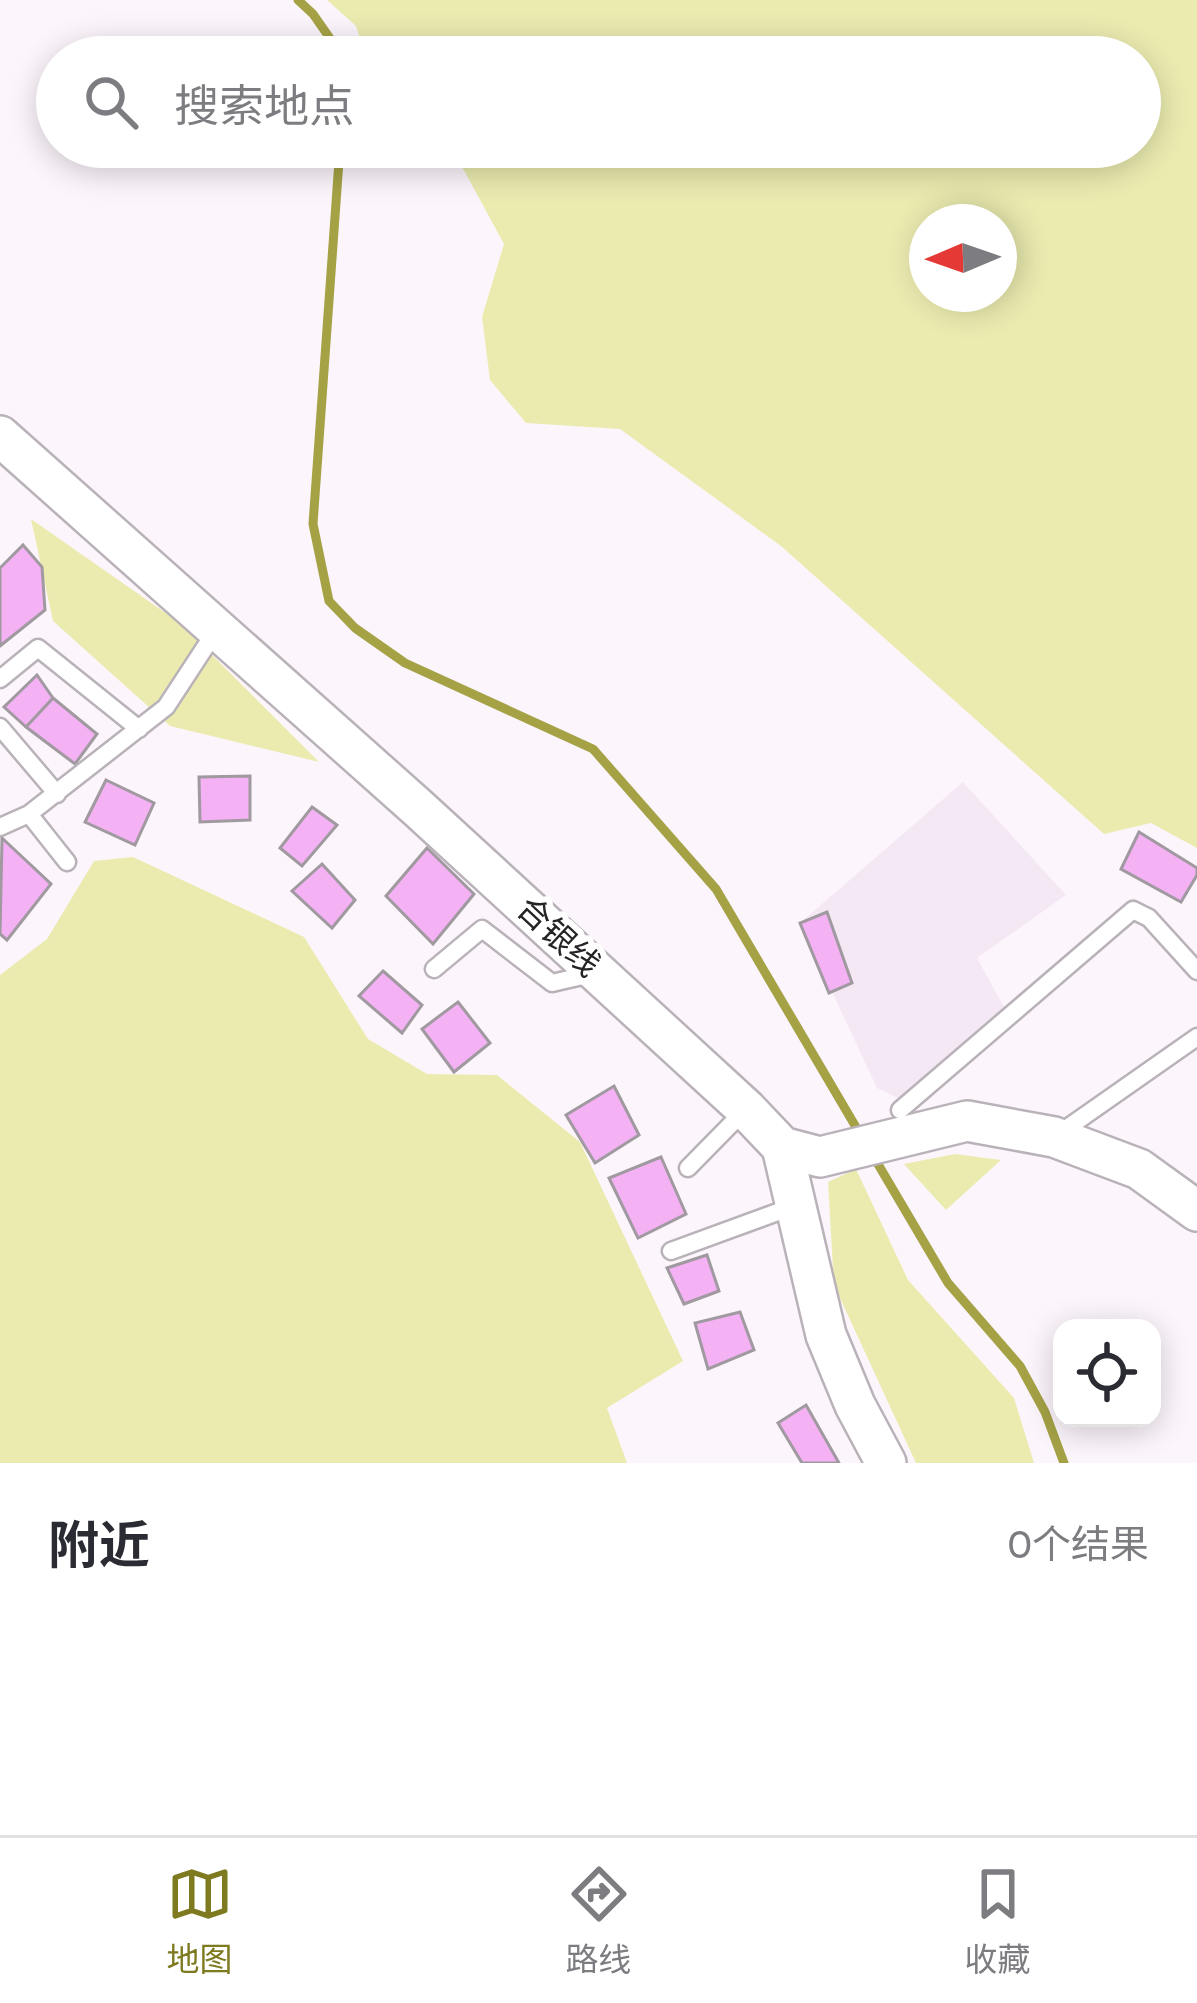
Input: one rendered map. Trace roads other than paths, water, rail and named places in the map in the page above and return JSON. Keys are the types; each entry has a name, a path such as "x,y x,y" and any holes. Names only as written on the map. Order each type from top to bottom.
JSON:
{"street":[{"name":"合银线","path":"0,436 597,973 782,1147"},
{"path":"886,1463 855,1406 826,1335 782,1147 820,1157 967,1121 1054,1137 1139,1169 1197,1211"}],"lane":[{"path":"0,827 57,794 166,707 217,629"},
{"path":"0,679 38,648 140,729"},
{"path":"0,727 57,794"},
{"path":"29,814 67,862"},
{"path":"900,1110 1132,910 1149,918 1197,971"},
{"path":"434,969 482,929 551,983 597,973"},
{"path":"1054,1137 1197,1037"},
{"path":"688,1168 746,1109"},
{"path":"671,1251 795,1205"}],"waterway":[{"path":"298,0 328,36"},
{"path":"338,168 313,524 329,601 355,628 405,663 593,749 716,889 860,1134"},
{"path":"872,1154 948,1283 1020,1366 1045,1412 1064,1463"}]}
